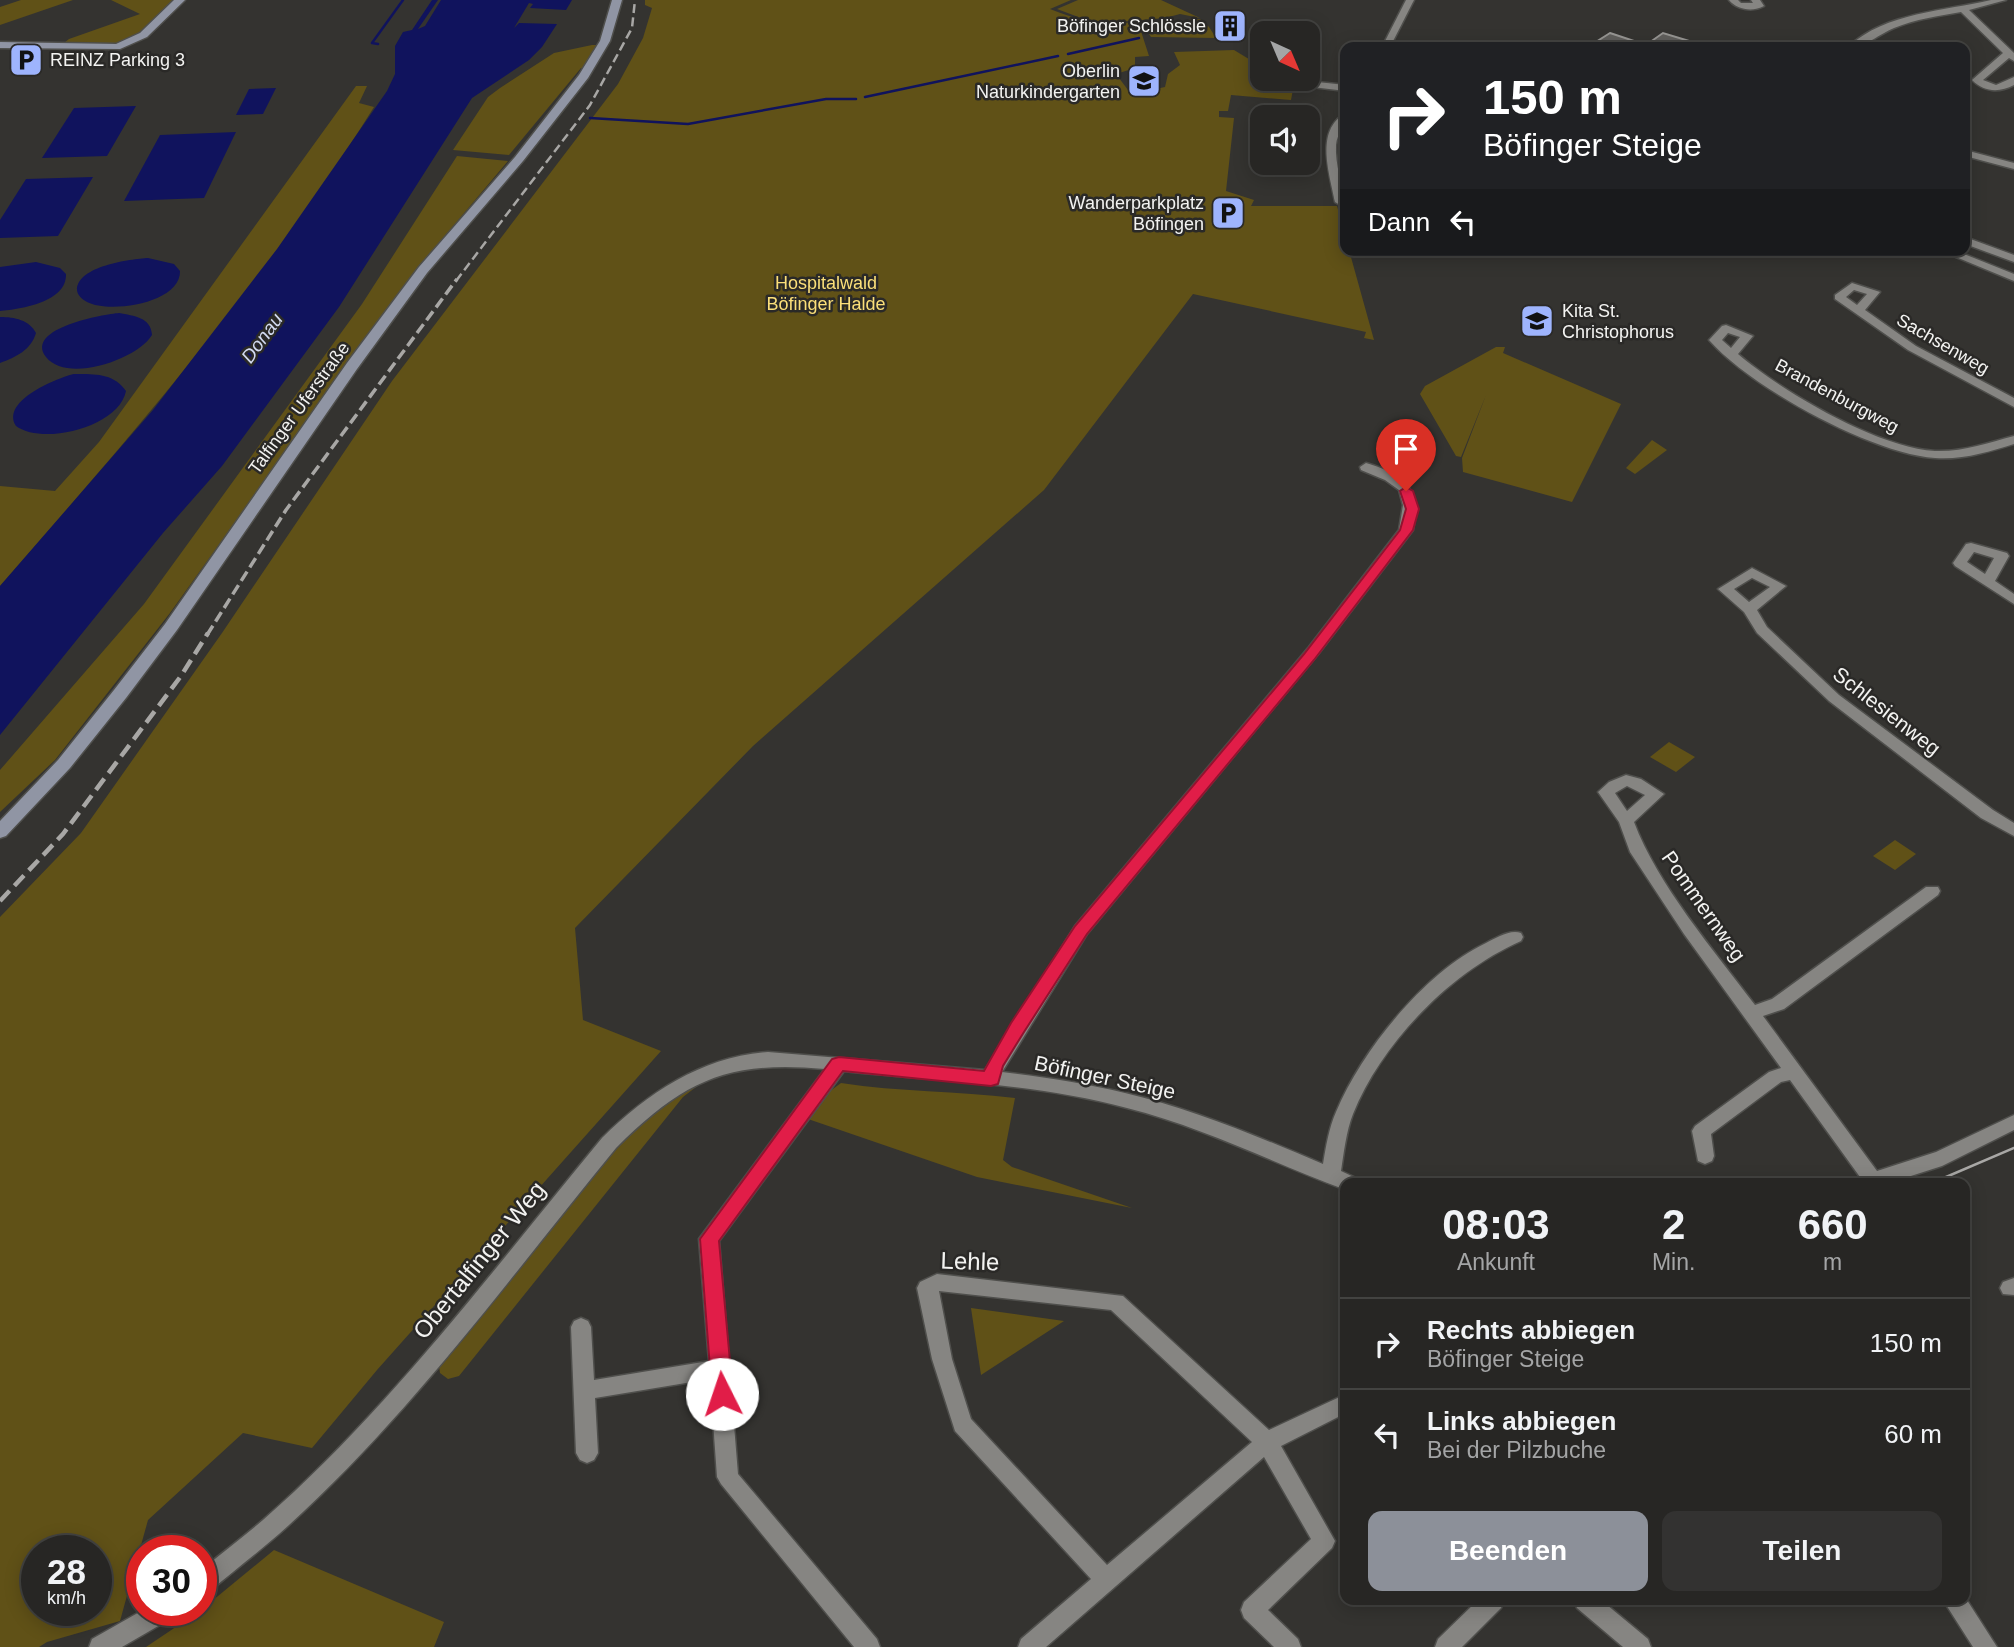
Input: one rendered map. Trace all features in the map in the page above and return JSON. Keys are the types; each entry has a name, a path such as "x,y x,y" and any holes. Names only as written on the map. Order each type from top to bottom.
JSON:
{"street":[{"path":"0,45 116,47 130,44 141,40 180,0"},
{"name":"Talfinger Uferstraße","path":"0,832 64,764 120,694 171,627 254,503 415,281 519,159 584,76 605,41 617,0"},
{"path":"1389,42 1410,0"},
{"path":"1733,0 1739,6 1760,6 1755,0"},
{"path":"1992,3 2002,0"},
{"path":"1862,42 1895,24 1961,7 2014,3"},
{"path":"1961,7 2012,55 1978,80 1983,85 1997,88 2014,80"},
{"path":"1320,85 1340,87"},
{"path":"1340,124 1331,135 1331,147 1340,202"},
{"path":"1970,154 2014,166"},
{"path":"1970,242 2014,260"},
{"path":"1960,256 2011,275"},
{"name":"Sachsenweg","path":"1859,310 1876,325 1912,348 2014,403"},
{"name":"Brandenburgweg","path":"1731,355 1767,380 1842,423 1909,452 1963,454 2014,440"},
{"path":"991,1079 995,1065 1017,1028 1081,930 1309,657 1406,530 1413,509 1406,491 1391,477 1366,467"},
{"path":"1988,581 2014,600"},
{"name":"Schlesienweg","path":"1749,609 1762,630 1834,698 1987,814 2014,830"},
{"name":"Pommernweg","path":"1626,821 1636,848 1693,936 1752,1013 1866,1178"},
{"path":"1752,1013 1778,1004 1932,891"},
{"path":"1331,1175 1337,1136 1345,1112 1382,1049 1446,979 1469,960 1515,937"},
{"name":"Obertalfinger Weg","path":"217,1571 272,1526 355,1444 423,1369 609,1143 641,1110 690,1079 740,1062 783,1060 839,1064"},
{"path":"839,1064 709,1239 728,1477 738,1493 869,1647"},
{"name":"Böfinger Steige","path":"839,1064 991,1079 1112,1097 1181,1116 1340,1179"},
{"path":"1705,1156 1701,1131 1775,1077 1792,1072"},
{"path":"1881,1178 1942,1158 2014,1122"},
{"name":"Lehle","path":"1106,1580 961,1424 942,1359 927,1288 937,1282 1116,1302 1267,1442"},
{"path":"581,1327 587,1453"},
{"path":"583,1391 720,1368"},
{"path":"1029,1647 1267,1442 1340,1406"},
{"path":"1267,1442 1324,1541 1252,1610 1290,1647"},
{"path":"1446,1647 1488,1605"},
{"path":"1591,1605 1640,1647"},
{"path":"1957,1605 1986,1647"},
{"path":"100,1647 136,1626"}],"green space":[{"path":"21,0 73,0 0,25 0,7"},
{"path":"111,0 173,0 135,38 119,43 64,43 140,14"},
{"name":"Hospitalwald Böfinger Halde","path":"645,0 1071,0 1050,9 1093,22 1138,22 1149,56 1135,57 1135,68 1116,74 1131,94 1165,87 1168,74 1180,65 1174,52 1234,50 1250,60 1250,91 1293,91 1291,100 1231,95 1228,111 1219,111 1219,117 1234,118 1226,191 1254,200 1251,206 1337,206 1340,216 1340,256 1351,256 1374,340 1364,338 1366,332 1193,294 1044,490 753,746 575,928 583,1020 661,1051 377,1370 312,1448 243,1433 148,1520 144,1535 126,1535 126,1599 120,1621 112,1623 112,1535 21,1535 21,1626 103,1626 47,1642 39,1647 0,1647 0,917 81,833 222,633 392,381 618,84 643,38 652,8 645,5"},
{"path":"1078,0 1161,0 1200,18 1180,14 1165,18 1107,23 1081,18 1057,9"},
{"path":"1200,19 1216,38 1151,37 1149,34 1157,33 1154,25 1188,24 1187,20"},
{"path":"598,45 587,68 581,68 509,155 453,150 488,97 554,53"},
{"path":"356,86 367,86 359,103 374,107 289,233 244,295 149,413 0,586 0,486 55,491 99,442"},
{"path":"457,156 508,161 412,275 170,613 55,760 0,812 0,770 144,604 362,304"},
{"path":"1496,347 1505,347 1503,353 1621,404 1572,502 1463,472 1462,458 1486,395 1461,457 1456,456 1420,394 1425,386"},
{"path":"1652,440 1667,450 1635,474 1626,468"},
{"path":"1669,742 1695,757 1676,772 1650,757"},
{"path":"1895,840 1916,854 1895,870 1873,856"},
{"path":"841,1083 1015,1098 1003,1160 1012,1167 1132,1208 977,1177 808,1119 826,1094"},
{"path":"700,1084 683,1097 459,1376 448,1379 440,1373 439,1366 618,1146 656,1110"},
{"path":"971,1308 1064,1321 981,1375"},
{"path":"274,1550 444,1622 434,1647 146,1647 177,1626 217,1626 217,1597"}],"water":[{"name":"Donau","path":"432,0 438,0 418,29 425,26 441,0 572,0 566,10 530,8 533,4 529,3 514,28 519,23 557,24 542,47 529,60 472,98 339,307 222,466 163,533 0,735 0,586 153,410 277,249 387,91 395,74 395,46 403,32 412,30"},
{"path":"276,88 263,114 236,115 249,89"},
{"path":"136,106 107,156 42,158 74,108"},
{"path":"236,132 204,198 124,201 160,135"},
{"path":"93,177 58,236 0,238 0,220 26,179"},
{"path":"148,258 174,264 180,271 177,282 157,298 111,307 87,302 78,294 79,282 95,270 118,262"},
{"path":"36,262 60,268 66,274 59,291 41,302 0,311 0,267"},
{"path":"119,313 141,318 151,329 152,335 132,352 118,360 85,368 56,365 46,357 42,347 46,338 56,331 69,324"},
{"path":"0,317 21,320 30,325 36,333 27,348 0,363"},
{"path":"74,374 103,376 116,381 126,391 120,404 110,414 78,430 44,434 28,432 16,426 13,416 16,407 24,399 45,385"}],"building":[{"path":"1610,33 1637,42 1596,42"},
{"path":"1663,33 1692,42 1650,42"}],"waterway":[{"path":"378,44 372,43 403,0"},
{"path":"1068,54 1139,38"},
{"path":"865,97 1058,56"},
{"path":"590,118 688,124 826,99 856,99"}],"tram line":[{"path":"1944,1178 2014,1148"}],"railway":[{"path":"456,281 590,105 632,28 635,0"},
{"path":"207,635 286,510 457,279"},
{"path":"0,901 63,834 181,676 208,633"}],"place":[{"name":"Böfinger Schlössle","path":"1230,26"},
{"name":"REINZ Parking 3","path":"26,60"},
{"name":"Oberlin Naturkindergarten","path":"1144,81"},
{"name":"Wanderparkplatz Böfingen","path":"1228,213"},
{"name":"Kita St. Christophorus","path":"1537,321"}],"route":[{"path":"722,1394 709,1239 839,1064 991,1079 995,1065 1017,1028 1081,930 1309,657 1406,530 1413,509 1406,491"}]}
